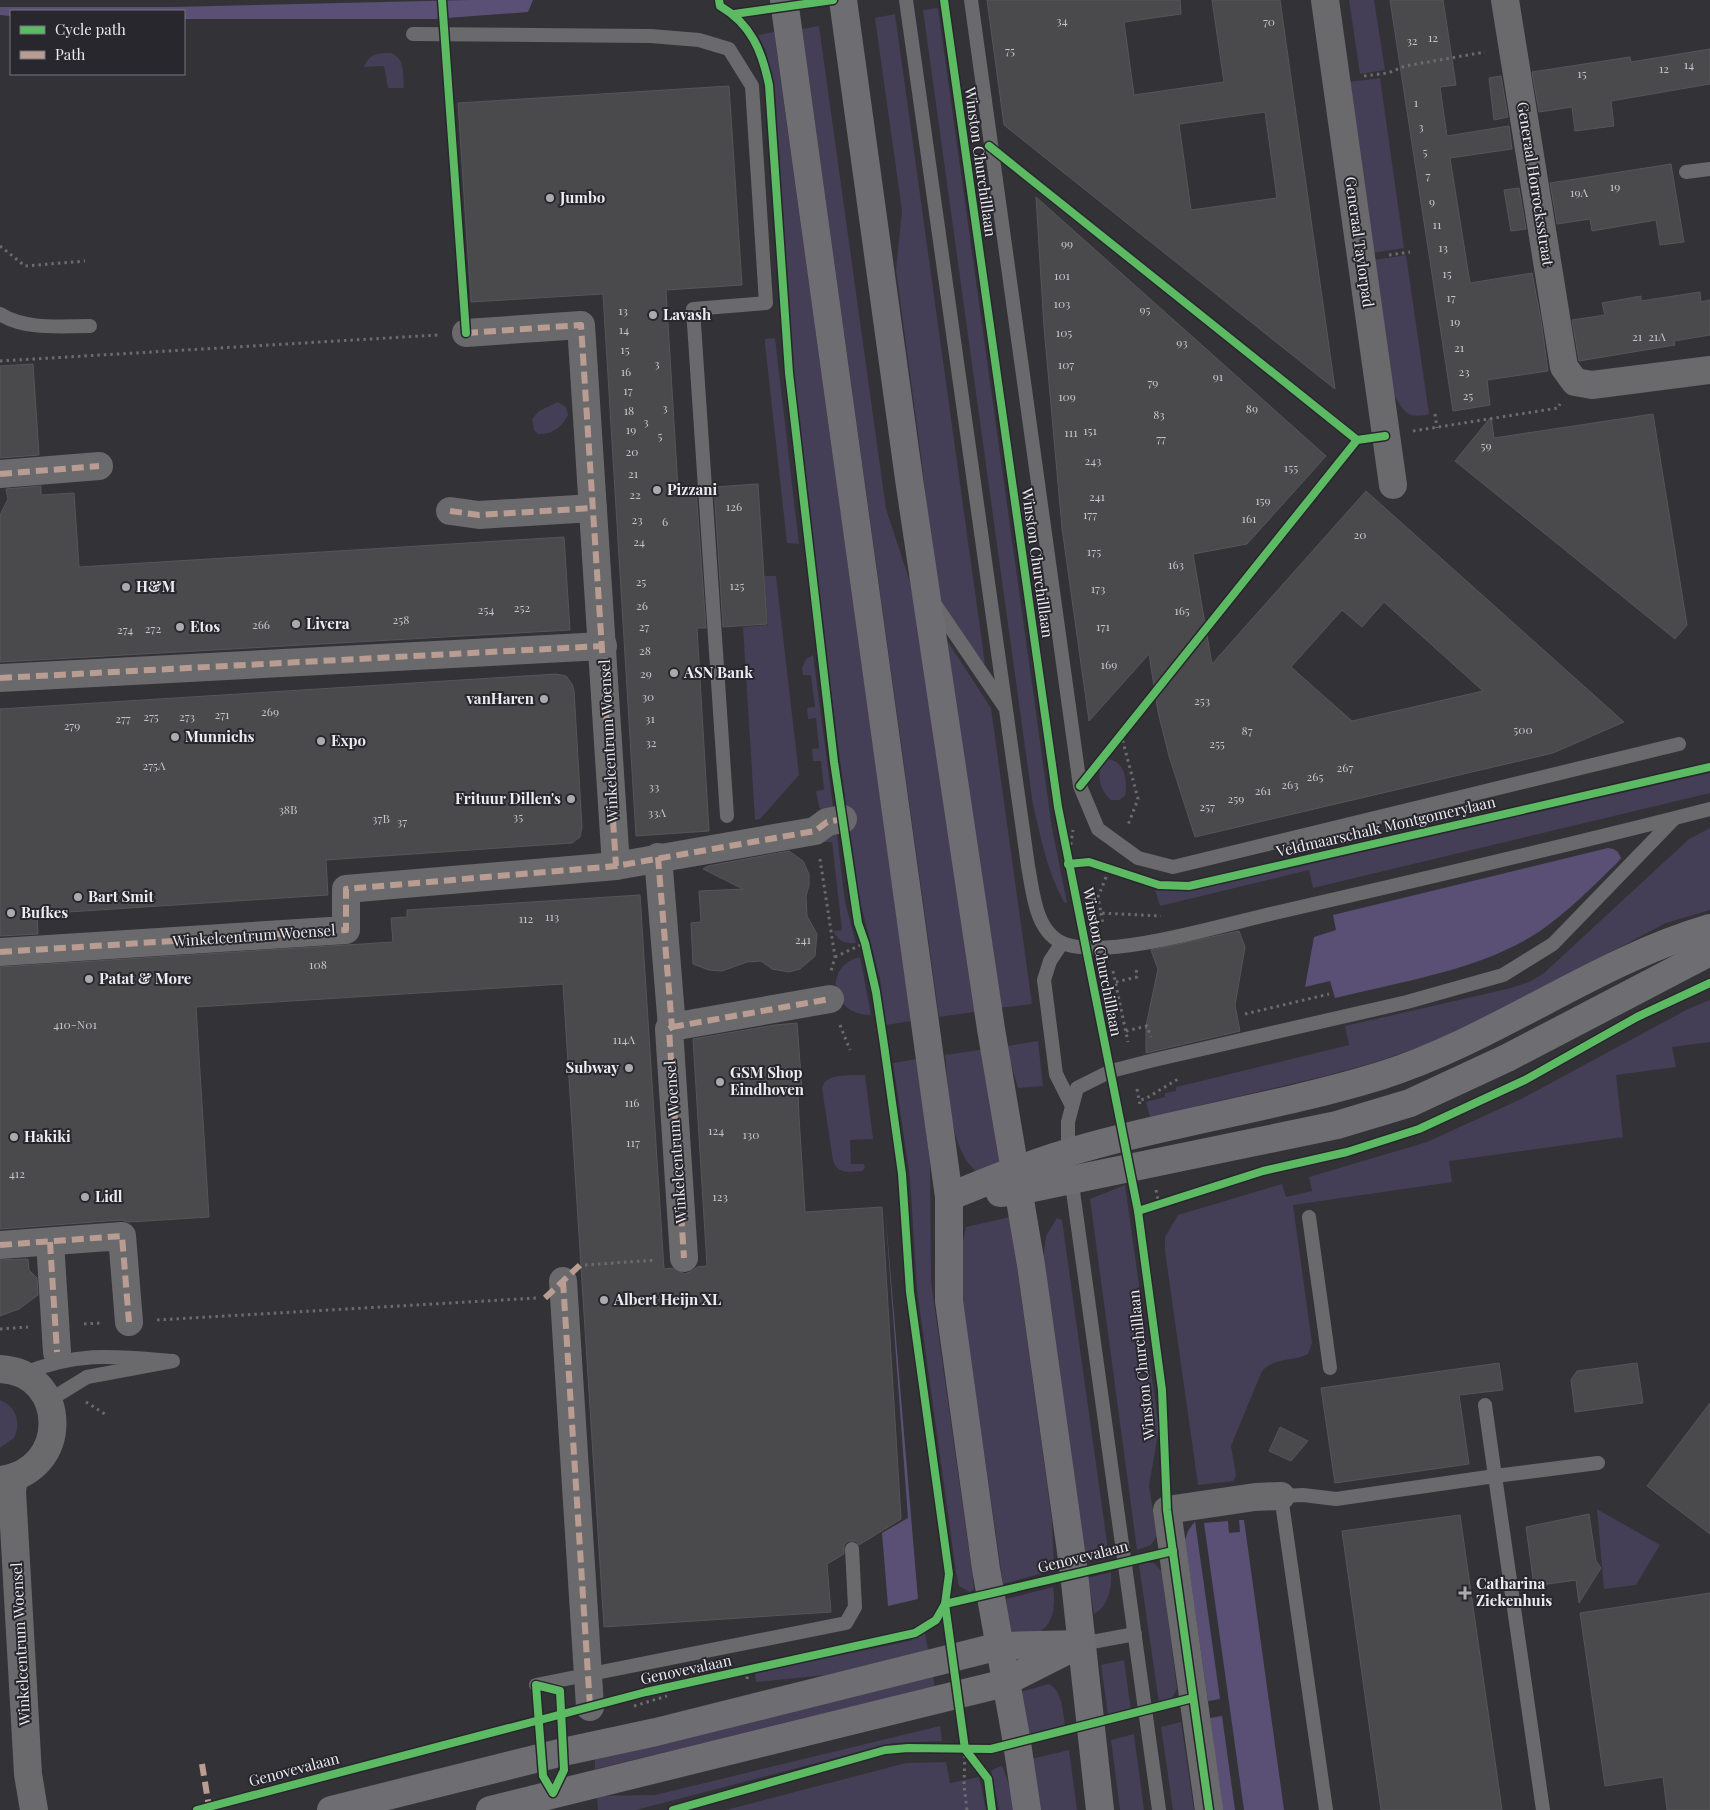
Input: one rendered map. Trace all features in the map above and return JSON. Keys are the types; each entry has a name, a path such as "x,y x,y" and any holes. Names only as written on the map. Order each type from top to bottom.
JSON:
{"main road":[{"path":"784,0 949,1197 949,1301 986,1569 1007,1683 1027,1810"},
{"path":"843,0 989,1019 1031,1266 1071,1554 1100,1810"},
{"path":"1016,1181 1068,1152 1380,1076 1449,1049 1580,982 1678,938 1710,928"},
{"path":"949,1197 1016,1181 1071,1180 1337,1125 1410,1103 1507,1058 1710,952"},
{"path":"331,1810 563,1752 656,1732 1000,1646 1081,1644"},
{"path":"490,1810 554,1802 1007,1683 1081,1644"}],"street":[{"name":"Generaal Taylorpad","path":"1325,0 1393,485"},
{"name":"Generaal Horrocksstraat","path":"1506,0 1513,50 1570,375"},
{"name":"Winkelcentrum Woensel","path":"466,333 581,325 616,866"},
{"path":"1570,375 1592,385 1710,370"},
{"path":"0,474 99,466"},
{"path":"450,511 479,514 593,508"},
{"name":"Winkelcentrum Woensel","path":"0,678 603,646"},
{"name":"Winkelcentrum Woensel","path":"0,952 346,930 346,889 616,866 658,857 815,831 827,822 843,818"},
{"name":"Winkelcentrum Woensel","path":"658,857 672,1027 669,1028 684,1258"},
{"path":"672,1027 830,999"},
{"path":"0,1245 122,1236 129,1322"},
{"path":"50,1242 56,1339"},
{"path":"563,1281 590,1707"},
{"path":"7,1479 34,1466 49,1447 53,1432 53,1416 48,1401 33,1381 11,1372"},
{"name":"Winkelcentrum Woensel","path":"7,1479 12,1491 28,1774 34,1810"},
{"path":"1209,1810 1167,1510 1255,1497 1281,1496"}],"lane":[{"path":"906,0 1006,709 1035,903 1044,929 1062,943 1086,949 1136,944 1386,889 1710,809"},
{"path":"971,0 989,146 1080,786 1098,829 1138,858 1173,867 1679,744"},
{"path":"414,34 651,36 699,40 729,48 752,86 766,303 693,310 727,816"},
{"path":"1686,172 1710,169"},
{"path":"0,314 13,322 58,326 90,326"},
{"path":"926,588 941,617 1006,709"},
{"path":"1159,1810 1071,1180 1068,1152 1071,1104 1077,1088 1111,1071 1407,1002 1503,975 1553,944 1675,818"},
{"path":"1062,943 1050,961 1044,980 1056,1074 1071,1104"},
{"path":"1309,1217 1330,1368"},
{"path":"11,1372 72,1358 111,1355 173,1361 87,1377 48,1401"},
{"path":"1485,1405 1543,1810"},
{"path":"1326,1810 1281,1496 1303,1495 1336,1499 1598,1463"},
{"path":"536,1685 846,1623 855,1607 852,1549"},
{"path":"1081,1644 1135,1634"}],"path":[{"path":"1336,80 1388,73 1405,66 1488,51 1513,50"},
{"path":"0,246 25,266 85,261"},
{"path":"0,361 466,333"},
{"path":"1385,436 1558,408 1570,375"},
{"path":"1435,414 1437,428"},
{"path":"1115,742 1127,727"},
{"path":"1104,925 1098,897 1106,867 1119,846 1138,799 1121,734"},
{"path":"815,831 835,957 829,977 830,999"},
{"path":"1063,836 1069,868 1077,862"},
{"path":"1106,867 1118,871"},
{"path":"1101,913 1162,916"},
{"path":"835,957 865,944"},
{"path":"1113,971 1128,1042"},
{"path":"1244,1014 1330,994"},
{"path":"1099,1016 1107,1010"},
{"path":"1126,1031 1147,1026 1150,1037 1159,1035"},
{"path":"1137,1089 1139,1100"},
{"path":"1152,1207 1168,1202"},
{"path":"0,1329 56,1339 129,1322 563,1281 684,1258"},
{"path":"85,1402 105,1414"},
{"path":"956,1749 968,1747"},
{"path":"968,1747 976,1764"},
{"path":"967,1810 964,1785 968,1747"}],"shaded area":[{"path":"533,0 528,12 434,19 185,19 185,10 10,10 10,16 0,15 0,7 172,7"},
{"path":"1349,0 1374,0 1385,70 1360,74"},
{"path":"938,8 1052,828 1067,903 1064,902 1053,879 1033,805 923,10"},
{"path":"895,14 985,664 981,664 940,601 936,590 921,456 896,270 902,211 875,18"},
{"path":"819,26 886,509 922,618 981,1011 939,1017 802,29"},
{"path":"774,32 911,1021 886,1025 880,979 857,890 806,500 785,292 773,85 766,51 758,35"},
{"path":"391,53 396,55 401,63 404,88 388,88 384,66 364,67 368,59 374,55"},
{"path":"1380,78 1404,248 1373,253 1349,82"},
{"path":"1406,255 1429,414 1422,416 1406,413 1393,393 1374,260"},
{"path":"775,338 799,544 787,543 765,344 765,339"},
{"path":"558,402 566,407 568,415 566,419 560,427 552,432 538,434 534,430 532,419 539,411"},
{"path":"764,576 776,576 799,775 760,819 755,820 743,627 768,625"},
{"path":"946,639 991,708 1032,1004 999,1008"},
{"path":"813,655 834,814 825,813 819,807 816,791 824,790 821,761 813,761 812,749 819,748 816,718 808,719 807,708 815,707 811,675 803,675 802,668 806,659"},
{"path":"1108,759 1118,764 1124,773 1125,796 1119,800 1111,800 1101,785 1099,777 1100,768"},
{"path":"1710,770 1710,793 1313,888 1309,870 1160,906 1155,889 1195,890"},
{"path":"836,827 845,902 856,943 842,941 833,931 842,930 832,842 824,842 824,838"},
{"path":"1710,828 1710,910 1666,923 1485,1018 1431,1043 1373,1063 1325,1076 1150,1117 1146,1102 1165,1097 1165,1093 1176,1091 1176,1087 1349,1045 1345,1026 1507,989 1529,982 1544,973 1689,839"},
{"path":"1608,848 1615,850 1621,858 1580,899 1540,931 1493,956 1441,973 1335,998 1330,981 1305,987 1314,937 1336,930 1333,915"},
{"path":"860,957 871,1015 858,1013 847,1008 840,1000 836,990 836,980 840,970 848,962"},
{"path":"1710,1000 1710,1042 1672,1047 1676,1067 1616,1075 1623,1137 1449,1161 1452,1182 1293,1205 1312,1343 1308,1354 1278,1361 1262,1371 1231,1446 1236,1475 1234,1481 1198,1485 1165,1251 1165,1237 1178,1215 1282,1184 1286,1197 1312,1191 1309,1177 1427,1142 1521,1099 1688,1009"},
{"path":"1038,1041 1043,1086 1018,1088 1006,1046"},
{"path":"986,1049 1002,1163 978,1173 968,1163 955,1135 949,1102 945,1055"},
{"path":"917,1059 930,1163 931,1281 973,1579 974,1589 970,1592 959,1586 956,1572 917,1289 910,1178 893,1063"},
{"path":"865,1075 873,1139 850,1140 851,1164 864,1164 865,1168 862,1171 845,1172 838,1169 833,1161 822,1088 828,1079 834,1077"},
{"path":"1125,1185 1159,1428 1149,1486 1157,1536 1151,1545 1137,1550 1090,1199"},
{"path":"885,1208 918,1599 888,1606 882,1533 908,1518"},
{"path":"1010,1217 1052,1520 1054,1570 1003,1584 959,1278 960,1255 966,1227"},
{"path":"1057,1218 1062,1220 1109,1557 1086,1562 1043,1259 1046,1236"},
{"path":"0,1400 14,1411 17,1427 14,1438 0,1448"},
{"path":"1597,1509 1660,1545 1636,1585 1604,1589"},
{"path":"1239,1520 1244,1520 1284,1810 1244,1810 1204,1523 1228,1521 1229,1533 1240,1532"},
{"path":"1195,1521 1220,1699 1208,1701 1185,1540 1188,1531"},
{"path":"1154,1563 1162,1572 1177,1689 1172,1698 1159,1703 1139,1565"},
{"path":"1111,1572 1111,1584 1106,1601 1094,1614 1088,1578"},
{"path":"1053,1587 1054,1608 1046,1627 1034,1633 1010,1631 1006,1599"},
{"path":"925,1633 928,1650 826,1675 756,1682 755,1673 909,1641"},
{"path":"1124,1660 1131,1710 1108,1715 1101,1665"},
{"path":"933,1676 935,1688 595,1769 595,1758"},
{"path":"1049,1684 1057,1691 1059,1696 1065,1725 1024,1736 1020,1692"},
{"path":"1222,1716 1235,1810 1222,1810 1210,1718"},
{"path":"1181,1722 1194,1810 1173,1810 1161,1727"},
{"path":"940,1726 942,1741 893,1743 636,1810 598,1810 597,1796 655,1795"},
{"path":"1134,1734 1144,1810 1120,1810 1111,1740"},
{"path":"1069,1750 1077,1810 1034,1810 1027,1760"},
{"path":"946,1762 950,1783 979,1777 986,1810 726,1810 906,1763"},
{"path":"1001,1766 1003,1767 1017,1810 999,1810 991,1771"}],"building":[{"path":"987,0 1180,0 1181,14 1124,22 1134,95 1224,82 1212,0 1280,0 1335,389 1004,125","holes":["1265,112 1277,198 1191,210 1179,124"]},
{"path":"1390,0 1443,0 1456,85 1440,87 1447,136 1509,126 1512,149 1450,158 1470,283 1532,273 1541,320 1548,371 1487,380 1490,405 1453,411"},
{"path":"1710,49 1710,84 1611,101 1614,126 1575,131 1572,107 1539,112 1532,72 1630,57 1631,62"},
{"path":"1501,76 1508,117 1494,120 1489,78"},
{"path":"729,86 742,285 666,290 678,489 696,488 706,628 697,628 709,831 636,836 603,294 471,302 458,103"},
{"path":"1671,164 1684,242 1660,245 1656,220 1592,231 1590,219 1557,224 1550,183"},
{"path":"1519,188 1526,229 1511,231 1504,190"},
{"path":"1036,197 1326,456 1247,544 1193,554 1212,664 1366,491 1624,722 1553,753 1195,837 1169,756 1158,712 1149,654 1089,721 1062,528 1044,327","holes":["1384,602 1483,691 1352,721 1291,667 1342,610 1362,627"]},
{"path":"1700,292 1701,302 1710,300 1710,335 1674,341 1675,345 1579,361 1572,320 1605,315 1602,303 1641,296 1641,301"},
{"path":"33,364 39,455 0,458 0,366"},
{"path":"1653,414 1687,625 1675,639 1455,461 1491,417 1494,438"},
{"path":"758,484 767,624 723,627 714,487"},
{"path":"41,486 41,495 74,493 79,567 564,537 570,630 0,662 0,515 8,499 6,489"},
{"path":"556,674 566,676 574,690 582,827 580,837 572,843 326,860 328,895 37,914 38,934 0,936 0,709"},
{"path":"789,851 803,861 809,874 806,896 807,916 817,934 815,956 800,969 789,972 772,969 761,961 747,962 722,971 709,970 693,964 691,923 701,922 699,891 743,889 703,869 708,866"},
{"path":"640,895 664,1269 673,1268 685,1274 697,1267 707,1266 693,1039 797,1023 802,1090 798,1090 805,1212 882,1207 901,1519 859,1545 856,1541 848,1541 844,1545 844,1554 827,1564 831,1612 604,1627 563,984 196,1007 209,1217 129,1222 121,1220 0,1229 0,967 393,942 391,918 407,917 407,910"},
{"path":"1239,931 1245,947 1235,1005 1240,1031 1146,1053 1146,1026 1158,969 1151,950"},
{"path":"28,1259 29,1270 37,1278 38,1295 19,1309 0,1316 0,1260"},
{"path":"1499,1363 1503,1390 1459,1395 1469,1464 1335,1483 1321,1388"},
{"path":"1637,1363 1643,1403 1575,1412 1571,1380 1577,1371"},
{"path":"1710,1403 1710,1534 1647,1486"},
{"path":"1280,1427 1308,1441 1291,1461 1269,1451"},
{"path":"1589,1514 1596,1561 1601,1568 1579,1603 1576,1580 1534,1586 1526,1527"},
{"path":"1460,1515 1502,1810 1381,1810 1342,1531"},
{"path":"1710,1593 1710,1810 1667,1810 1663,1777 1605,1786 1580,1613"}],"marked path":[{"path":"466,333 581,325 616,866"},
{"path":"0,474 99,466"},
{"path":"450,511 479,515 593,508"},
{"path":"0,678 603,646"},
{"path":"0,952 346,930 346,889 616,866 815,831 827,822 843,819"},
{"path":"658,857 672,1027 669,1029 684,1258"},
{"path":"672,1027 830,999"},
{"path":"0,1245 122,1236 129,1322"},
{"path":"50,1242 57,1352"},
{"path":"545,1298 580,1265"},
{"path":"563,1281 590,1707"},
{"path":"202,1764 209,1807"}],"cycle path":[{"path":"442,0 466,333"},
{"path":"719,0 720,6 740,21 754,40 763,61 769,85 789,373 834,762 858,923 865,943 876,992 902,1174 910,1292 949,1574 945,1604 965,1749 988,1779 992,1810"},
{"path":"734,14 833,0"},
{"name":"Winston Churchilllaan","path":"944,0 1058,807 1138,1211 1162,1390 1167,1510 1209,1810"},
{"name":"Winston Churchilllaan","path":"989,146 1357,440"},
{"path":"1080,786 1357,440 1385,436"},
{"name":"Veldmaarschalk Montgomerylaan","path":"1068,864 1089,862 1159,885 1189,886 1710,767"},
{"path":"1138,1211 1263,1171 1347,1152 1419,1129 1525,1080 1637,1017 1710,983"},
{"name":"Genovevalaan","path":"197,1810 646,1692 915,1633 936,1620 945,1604 1173,1551"},
{"path":"536,1685 560,1691 564,1770 553,1793 543,1776 536,1685"},
{"path":"673,1810 885,1750 908,1748 991,1749 1193,1698"}],"place":[{"name":"Jumbo","path":"550,198"},
{"name":"Lavash","path":"653,315"},
{"name":"Pizzani","path":"657,490"},
{"name":"H&M","path":"126,587"},
{"name":"Livera","path":"296,624"},
{"name":"Etos","path":"180,627"},
{"name":"ASN Bank","path":"674,673"},
{"name":"vanHaren","path":"544,699"},
{"name":"Munnichs","path":"175,737"},
{"name":"Expo","path":"321,741"},
{"name":"Frituur Dillen's","path":"571,799"},
{"name":"Bart Smit","path":"78,897"},
{"name":"Bufkes","path":"11,913"},
{"name":"Patat & More","path":"89,979"},
{"name":"Subway","path":"629,1068"},
{"name":"GSM Shop Eindhoven","path":"720,1082"},
{"name":"Hakiki","path":"14,1137"},
{"name":"Lidl","path":"85,1197"},
{"name":"Albert Heijn XL","path":"604,1300"},
{"name":"Catharina Ziekenhuis","path":"1465,1593"}]}
